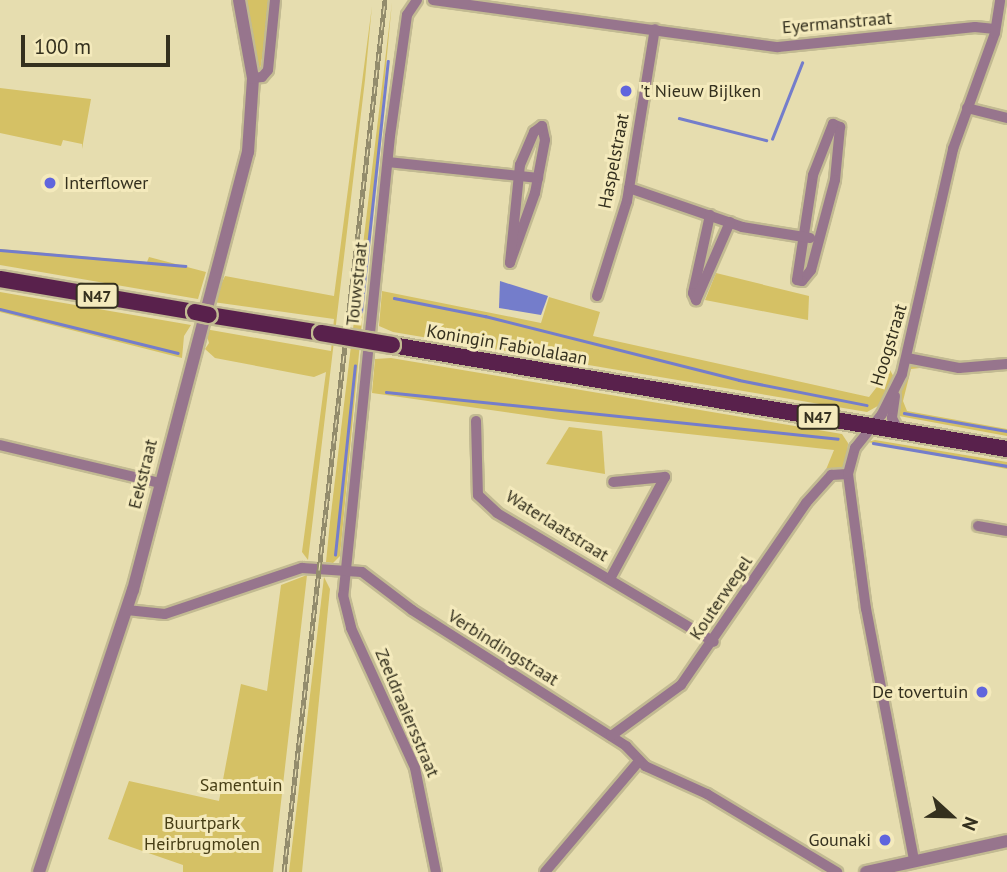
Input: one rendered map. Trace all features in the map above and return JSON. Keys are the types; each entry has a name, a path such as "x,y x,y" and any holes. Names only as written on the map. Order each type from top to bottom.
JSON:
{"main road":[{"name":"Koningin Fabiolalaan","path":"0,279 1007,449"}],"street":[{"name":"Eekstraat","path":"39,872 127,610 248,152 253,78 239,0"},
{"name":"Eekstraat","path":"253,78 262,77 268,69 275,0"},
{"name":"Eyermanstraat","path":"433,0 778,47 975,27 995,29"},
{"path":"1000,0 1007,2"},
{"name":"Hoogstraat","path":"909,865 866,609 848,474 855,448 896,390 907,358 953,149 995,29 1000,0"},
{"name":"Touwstraat","path":"344,570 388,162 415,2"},
{"name":"Haspelstraat","path":"597,296 629,188 655,29"},
{"path":"967,108 1007,118"},
{"path":"833,124 838,124 835,180 807,281 797,280 813,175 833,124"},
{"path":"542,127 545,140 538,178 510,263 518,175 534,132 542,127"},
{"path":"388,162 538,178"},
{"path":"813,175 835,180"},
{"path":"629,188 730,222 820,239"},
{"path":"710,215 693,293 696,299 730,222"},
{"path":"907,358 959,368 1007,364"},
{"path":"896,390 892,418 899,431"},
{"name":"Waterlaatstraat","path":"476,421 478,495 497,513 714,642"},
{"path":"0,445 159,483"},
{"name":"Kouterwegel","path":"611,736 681,685 714,642 806,503 831,475 848,474"},
{"name":"Waterlaatstraat","path":"610,579 665,477 613,482"},
{"path":"978,526 1007,531"},
{"name":"Verbindingstraat","path":"127,610 165,614 302,568 362,572 412,610 611,736 639,761 707,794 837,872"},
{"name":"Zeeldraaiersstraat","path":"344,570 344,595 351,628 421,787 436,872"},
{"path":"545,872 639,761"},
{"path":"866,872 909,865 1007,841"}],"green space":[{"path":"244,0 271,0 260,71 256,69"},
{"path":"392,2 340,556 333,563 326,562 330,522"},
{"path":"372,6 308,560 302,552 326,372 314,377 215,358 205,349 209,343 205,329 331,351 334,319 213,302 225,276 334,296"},
{"path":"0,88 91,99 82,149 82,144 63,140 61,146 0,133"},
{"path":"0,249 147,262 149,257 206,272 198,299 0,265"},
{"path":"716,273 809,296 808,320 705,300"},
{"path":"382,291 541,323 549,297 600,312 593,336 869,397 890,370 895,379 885,402 867,412 393,332 379,326"},
{"path":"0,292 191,325 184,336 182,358 0,312"},
{"path":"391,358 842,434 848,443 847,461 843,468 825,472 834,450 560,420 372,393 375,359"},
{"path":"912,363 920,368 911,369 903,401 907,411 1007,429 1007,436 899,416 895,405"},
{"path":"569,427 602,431 605,474 546,464"},
{"path":"875,440 1007,462 1007,469 868,442"},
{"name":"Buurtpark Heirbrugmolen","path":"307,575 273,872 183,872 183,865 108,839 129,781 219,801 241,684 267,691 281,585"},
{"path":"324,577 330,589 302,872 289,872"}],"water":[{"path":"500,281 548,296 541,315 499,308"}],"waterway":[{"path":"361,312 388,61"},
{"path":"772,139 802,63"},
{"path":"679,118 766,140"},
{"path":"0,250 185,266"},
{"path":"394,298 485,316 739,380 867,405"},
{"path":"0,309 178,353"},
{"path":"335,555 355,366"},
{"path":"386,392 838,439"},
{"path":"904,413 1007,431"},
{"path":"873,443 1007,466"}],"railway":[{"path":"284,872 385,0"}],"place":[{"name":"'t Nieuw Bijlken","path":"626,91"},
{"name":"Interflower","path":"50,183"},
{"name":"De tovertuin","path":"982,692"},
{"name":"Gounaki","path":"885,840"}],"park label":[{"name":"Samentuin","path":"241,785"}]}
